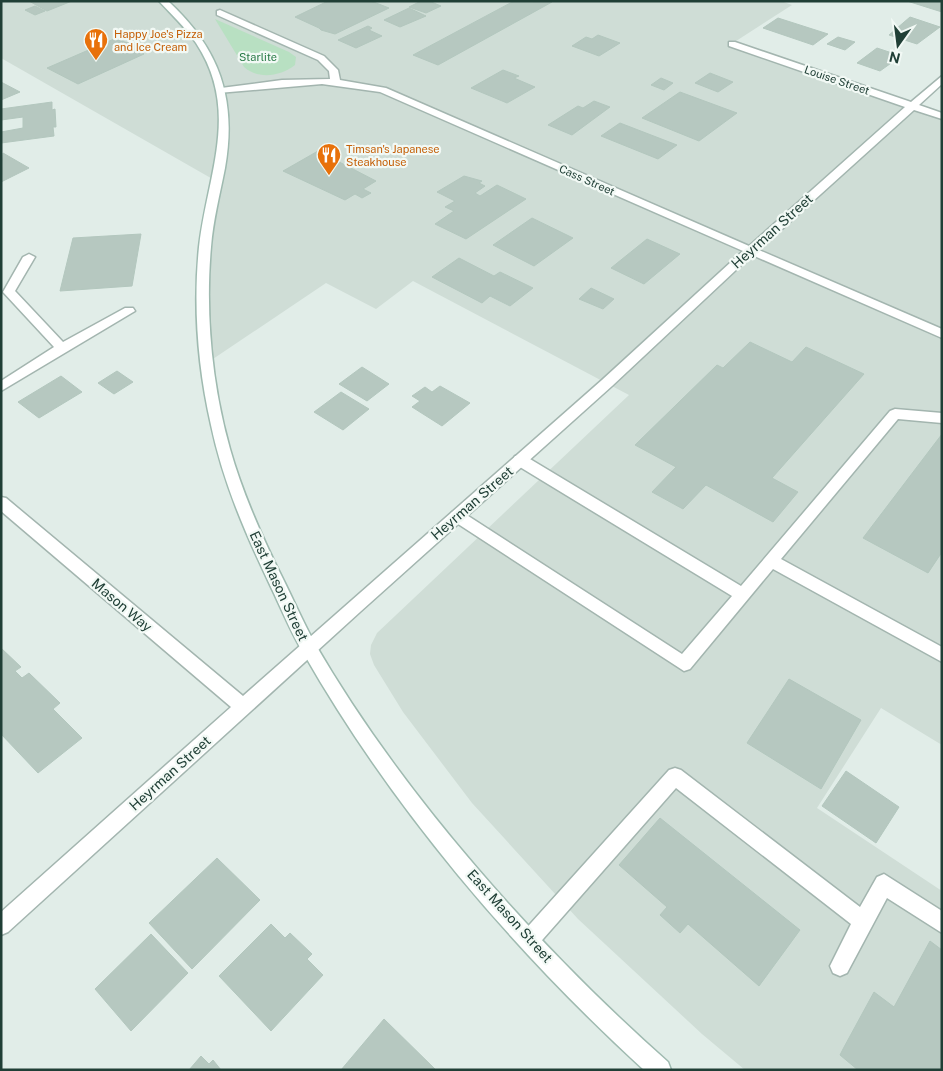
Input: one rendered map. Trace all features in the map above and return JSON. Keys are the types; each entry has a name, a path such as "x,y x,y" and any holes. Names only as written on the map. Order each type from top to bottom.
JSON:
{"street":[{"name":"East Mason Street","path":"163,1 194,31 207,52 217,74 224,104 224,136 206,243 202,300 204,347 213,407 231,473 258,545 309,648 349,710 434,830 529,940 633,1046 660,1070"},
{"path":"220,13 321,58 334,70 335,80"},
{"name":"Louise Street","path":"732,44 942,116"},
{"name":"Heyrman Street","path":"1,925 607,383 750,251 942,79"},
{"name":"Cass Street","path":"221,91 298,81 335,80 383,90 942,334"},
{"path":"30,256 9,292 62,348"},
{"path":"1,387 62,348 129,311"},
{"path":"457,516 684,664 895,414 942,418"},
{"path":"520,460 743,594"},
{"name":"Mason Way","path":"1,502 243,707"},
{"path":"771,561 942,655"},
{"path":"529,940 675,776 863,920"},
{"path":"840,966 884,884 942,923"}],"shaded area":[{"path":"1,1 781,1 792,5 733,43 942,116 942,745 881,708 817,808 942,891 942,1070 745,1070 702,1034 578,919 472,803 403,712 374,665 370,654 371,645 377,633 629,395 413,281 376,309 326,283 207,363 202,300 216,181 1,58"}],"green space":[{"name":"Starlite","path":"215,19 289,52 296,57 295,65 283,72 270,75 256,74 250,71 244,67"}],"building":[{"path":"29,1 72,1 47,11"},
{"path":"328,1 371,1 389,8 335,34 321,30 295,17"},
{"path":"421,1 429,1 441,6 426,13 409,7"},
{"path":"514,1 552,2 438,65 413,55"},
{"path":"907,1 942,1 942,12"},
{"path":"35,6 45,11 35,15 25,10"},
{"path":"409,8 426,16 400,27 384,20"},
{"path":"910,17 940,27 917,44 889,35"},
{"path":"778,18 828,34 813,45 763,28"},
{"path":"368,26 372,28 369,30 382,36 356,48 338,40"},
{"path":"598,35 620,43 599,56 572,46 586,37 592,39"},
{"path":"838,37 855,42 845,50 827,44"},
{"name":"Happy Joe's Pizza and Ice Cream","path":"114,39 139,46 134,49 144,54 78,84 47,68"},
{"path":"877,48 901,56 880,71 857,63"},
{"path":"503,70 519,76 514,78 535,87 507,103 471,88"},
{"path":"710,73 733,82 718,92 695,83"},
{"path":"661,78 673,83 664,90 651,85"},
{"path":"1,82 20,92 1,100"},
{"path":"680,92 737,113 699,141 642,118"},
{"path":"594,101 610,107 572,135 548,125 578,106 583,108"},
{"path":"52,102 52,110 55,109 56,127 53,127 54,136 1,143 1,132 23,128 23,117 1,120 1,109"},
{"path":"620,123 677,145 658,159 601,136"},
{"name":"Timsan's Japanese Steakhouse","path":"318,151 376,181 363,189 371,193 362,198 355,194 345,200 283,171"},
{"path":"3,153 29,168 1,182"},
{"path":"464,176 482,181 479,183 485,186 475,193 480,196 497,185 526,199 466,239 435,224 454,211 445,207 455,201 437,192"},
{"path":"532,218 573,238 534,266 493,245"},
{"path":"141,234 132,286 60,291 73,238"},
{"path":"647,239 680,254 644,284 611,268"},
{"path":"459,258 494,276 500,272 533,288 510,306 490,296 482,303 432,277"},
{"path":"591,288 614,299 603,309 579,299"},
{"path":"750,342 792,362 806,347 864,374 772,478 798,492 773,522 706,485 683,509 652,492 676,467 635,445 717,365 723,368"},
{"path":"362,367 389,384 367,401 339,384"},
{"path":"117,371 133,382 114,394 98,383"},
{"path":"61,376 82,392 39,418 18,402"},
{"path":"440,386 470,403 442,426 412,407 420,401 412,396 425,387 432,392"},
{"path":"341,392 369,409 343,430 314,412"},
{"path":"942,434 942,552 928,573 863,538"},
{"path":"1,648 21,667 15,671 22,678 29,673 60,703 53,709 82,738 38,773 1,734"},
{"path":"789,679 861,720 821,789 747,743"},
{"path":"846,771 899,807 876,843 822,806"},
{"path":"660,818 800,930 759,986 688,924 680,933 660,915 667,907 619,865"},
{"path":"217,858 260,900 192,969 149,923"},
{"path":"271,924 285,938 290,933 312,954 307,959 323,975 271,1031 219,976"},
{"path":"151,934 188,973 131,1031 95,989"},
{"path":"930,941 942,950 942,1070 858,1070 840,1055 874,992 894,1007"},
{"path":"384,1019 436,1070 341,1070"},
{"path":"201,1056 209,1064 213,1060 221,1070 189,1070"}],"place":[{"name":"Happy Joe's Pizza and Ice Cream","path":"96,61"},
{"name":"Timsan's Japanese Steakhouse","path":"329,176"}]}
